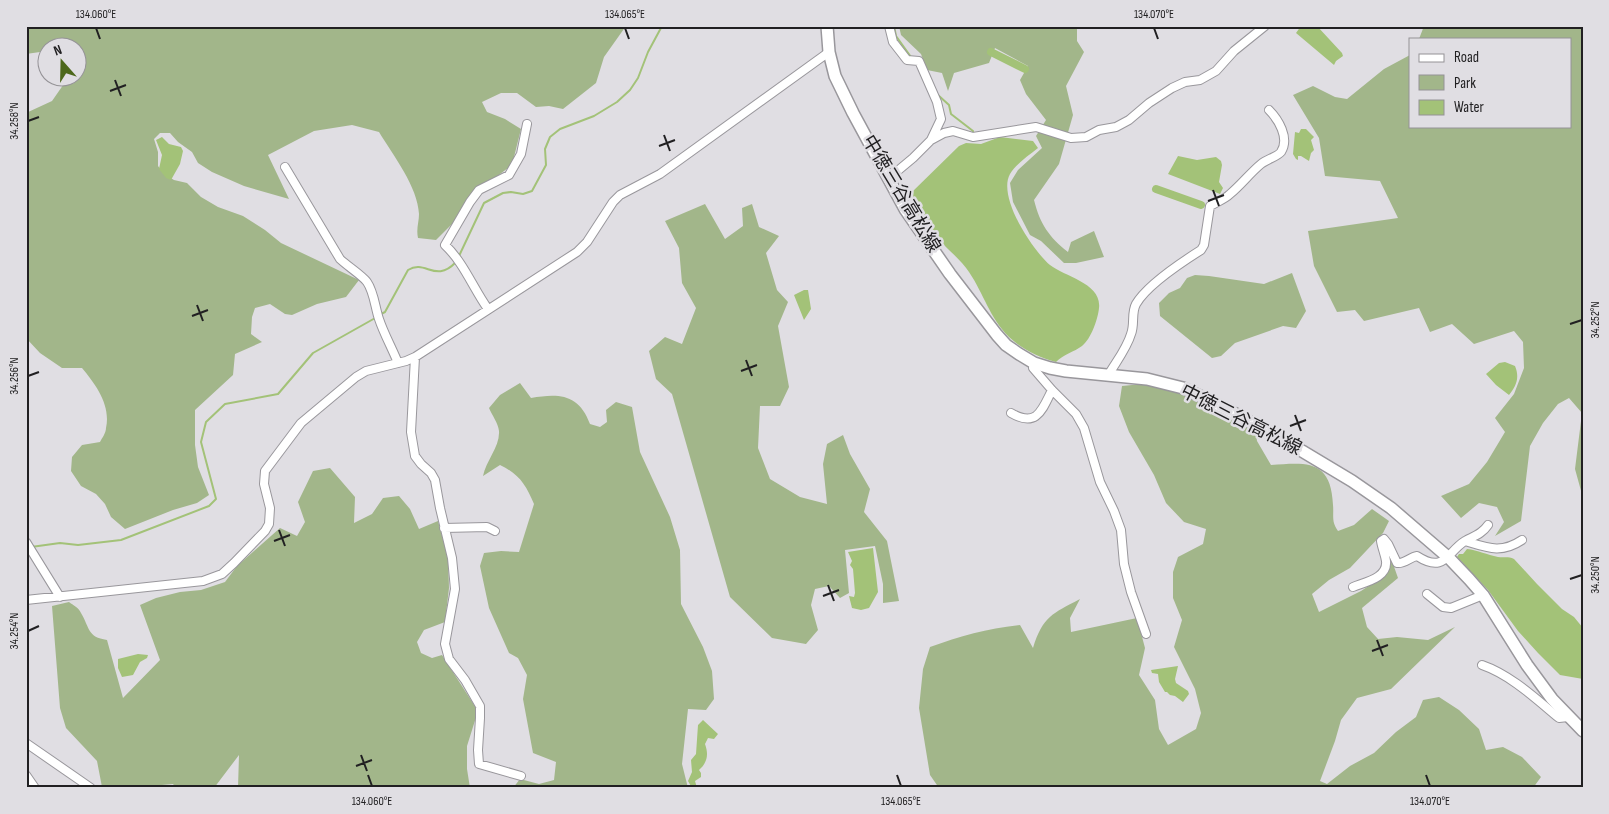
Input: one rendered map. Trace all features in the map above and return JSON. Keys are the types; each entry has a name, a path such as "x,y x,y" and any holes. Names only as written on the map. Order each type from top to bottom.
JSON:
{"main road":[{"name":"中徳三谷高松線","path":"827,26 829,52 835,76 888,178 919,231 978,312 1006,345 1034,363 1066,371 1147,379 1183,388 1225,408 1352,481 1391,508 1448,558 1483,595 1527,665 1552,699 1583,731"}],"street":[{"path":"889,26 893,42 907,60 919,61 937,102 941,119 931,140"},
{"path":"888,178 913,158 931,140 944,132 953,130 974,137 1036,127 1071,138 1086,137 1099,130 1116,126 1129,120 1148,103 1172,88 1185,82 1200,80 1216,72 1234,51 1265,26"},
{"path":"26,600 202,581 222,574 253,544 269,524 270,508 264,484 265,471 301,423 356,377 379,367 415,357 577,252 594,233 600,220 620,195 660,174 829,52"},
{"path":"1109,374 1131,336 1134,326 1133,311 1135,305 1163,277 1201,250 1204,245 1210,206 1229,195 1261,164 1282,150 1283,130 1276,117 1269,110"},
{"path":"488,309 457,257 445,245 479,190 509,175 521,154 527,124"},
{"path":"285,167 340,259 366,280 372,290 378,315 398,363"},
{"path":"415,357 411,432 415,456 435,480 452,558 455,589 445,644 448,658 465,680 480,706 479,764 521,776"},
{"path":"1034,363 1033,368 1076,414 1084,428 1100,482 1121,530 1124,564 1131,592 1146,634"},
{"path":"1011,413 1019,418 1028,419 1040,415 1052,390"},
{"path":"1353,587 1379,577 1383,573 1386,562 1381,541 1384,539 1397,563 1402,564 1412,557 1418,556 1425,561 1442,561 1448,558 1465,541 1477,536 1488,525"},
{"path":"444,528 487,527 494,530"},
{"path":"1465,541 1487,548 1502,550 1512,547 1522,540"},
{"path":"28,545 60,597"},
{"path":"1427,594 1443,607 1451,608 1483,595"},
{"path":"1482,666 1493,669 1510,680 1559,718 1568,717"},
{"path":"26,743 91,788"},
{"path":"26,775 35,788"}],"green space":[{"path":"26,26 626,26 604,57 596,83 563,109 549,106 536,107 517,93 501,93 482,102 487,112 505,119 521,129 512,165 484,186 461,215 436,240 418,238 418,204 410,182 379,132 352,125 314,131 268,155 289,199 244,186 212,172 198,163 192,152 178,142 170,133 160,133 154,139 158,152 158,166 164,174 174,180 187,183 201,197 218,207 243,216 281,243 359,280 346,297 317,304 292,315 285,314 270,304 255,308 252,317 251,334 262,342 235,354 233,375 195,410 195,445 198,467 209,495 197,503 173,510 125,529 111,517 105,504 96,494 81,486 71,471 72,457 82,445 100,442 105,434 107,420 101,396 82,368 62,368 40,353 26,338 26,113 52,101 61,88 88,88 88,38 38,38 38,52 26,54"},
{"path":"899,26 1077,26 1077,41 1084,52 1066,86 1073,115 1059,164 1034,200 1046,229 1068,252 1071,242 1094,231 1104,257 1076,263 1064,263 1041,241 1030,235 1013,202 1010,183 1018,170 1042,148 1036,136 1046,120 1026,94 1020,80 1028,66 995,48 989,63 954,73 948,91 942,73 927,70 921,54 901,35"},
{"path":"1424,26 1583,26 1583,498 1575,469 1582,413 1569,398 1558,404 1543,423 1530,446 1521,521 1495,536 1504,522 1497,507 1479,503 1461,518 1441,496 1469,484 1487,462 1505,432 1495,418 1514,394 1524,368 1523,342 1514,331 1474,344 1452,324 1430,332 1419,308 1364,321 1355,310 1337,312 1314,266 1308,231 1398,218 1380,181 1325,176 1319,138 1293,95 1313,86 1335,97 1347,99 1384,69 1409,56 1409,128 1572,128 1572,38 1419,38"},
{"path":"705,204 725,239 743,226 742,208 752,204 759,227 779,236 766,253 777,290 788,302 778,326 789,387 780,406 760,406 758,448 770,479 800,497 827,504 823,464 827,444 843,435 850,454 870,489 864,512 887,541 899,601 883,603 883,584 875,546 845,550 849,593 840,598 829,586 815,589 811,605 818,630 806,644 772,638 730,597 672,394 656,379 649,351 665,337 682,344 696,308 682,283 679,248 665,221"},
{"path":"1292,273 1306,311 1296,328 1283,326 1235,343 1221,356 1212,358 1160,316 1159,303 1169,293 1180,288 1187,278 1195,275 1264,284"},
{"path":"520,383 531,398 559,396 574,401 585,414 590,424 600,427 607,422 606,410 616,402 632,407 640,452 670,517 680,550 681,604 703,647 712,671 714,699 706,710 688,709 682,764 688,788 513,788 520,779 539,784 554,780 556,762 533,753 523,699 527,675 518,658 509,653 489,608 480,566 484,553 501,551 519,552 534,504 521,481 507,468 500,465 483,476 499,437 497,425 489,408 500,395"},
{"path":"1163,385 1199,398 1256,434 1257,441 1271,465 1306,464 1315,467 1328,479 1334,521 1338,531 1354,525 1372,509 1389,521 1383,533 1350,568 1329,580 1312,594 1319,612 1361,591 1387,574 1392,561 1398,578 1362,608 1367,627 1378,639 1397,637 1428,640 1455,627 1391,689 1357,698 1341,720 1320,781 1327,784 1350,766 1374,753 1396,732 1416,717 1423,700 1439,697 1459,710 1479,729 1486,750 1503,747 1522,757 1541,777 1533,788 939,788 930,775 919,708 923,669 930,647 975,633 1020,625 1033,648 1045,622 1062,608 1080,599 1070,618 1071,632 1137,618 1145,648 1139,675 1155,700 1159,729 1168,745 1196,729 1201,713 1195,689 1174,647 1182,620 1173,598 1173,572 1178,557 1203,544 1206,529 1184,522 1166,503 1154,475 1129,432 1119,406 1122,386"},
{"path":"330,468 355,497 354,523 372,514 383,498 399,496 410,509 419,529 438,521 448,558 449,588 445,622 424,630 417,642 421,653 432,658 442,655 478,711 467,746 467,769 470,788 238,788 239,755 214,788 176,788 173,784 151,786 151,788 102,787 97,761 66,728 60,708 52,606 69,602 80,611 92,634 107,640 123,698 160,660 140,605 156,598 180,592 201,590 225,582 237,566 280,528 297,536 305,522 298,502 313,471"}],"water":[{"path":"1301,26 1308,26 1307,29 1317,26 1343,56 1334,65 1296,33"},
{"path":"1301,129 1306,129 1314,137 1311,140 1314,150 1309,161 1301,156 1298,156 1298,160 1293,154 1295,132 1299,133"},
{"path":"162,137 169,144 181,147 183,151 180,164 171,180 166,178 159,169 162,155 156,140"},
{"path":"1000,137 1033,141 1038,148 1013,170 1007,184 1012,209 1026,236 1050,265 1089,287 1095,292 1098,299 1097,318 1088,339 1082,346 1056,362 1031,352 1009,337 996,322 969,272 925,225 912,204 911,193 959,146 966,143 981,144"},
{"path":"1178,156 1197,160 1216,157 1221,161 1219,182 1223,188 1220,194 1168,174"},
{"path":"808,290 811,309 804,320 794,295"},
{"path":"1505,362 1515,366 1517,374 1515,385 1509,395 1486,374 1499,363"},
{"path":"873,548 878,592 869,608 861,610 852,608 849,596 854,597 855,593 853,569 850,565 852,561 848,552"},
{"path":"1467,549 1514,559 1562,609 1574,617 1583,628 1583,679 1560,675 1518,631 1488,590 1457,557"},
{"path":"138,654 148,655 147,658 140,662 133,675 122,677 118,668 118,659"},
{"path":"1178,666 1176,683 1188,691 1189,694 1183,702 1165,692 1159,682 1158,674 1152,673 1151,670"},
{"path":"703,720 718,734 714,739 708,738 705,744 707,752 704,765 699,770 701,777 695,781 697,788 692,788 688,781 692,772 691,760 696,754 698,725"}],"waterway":[{"path":"459,256 484,203 503,193 523,194 532,191 546,165 545,149 550,137 560,129 594,116 617,102 630,90 638,78 648,52 662,26"},
{"path":"894,26 896,36 911,57"},
{"path":"991,52 1025,69"},
{"path":"938,95 949,105 951,114 973,131 973,134"},
{"path":"1156,189 1201,205"},
{"path":"381,314 385,312 408,270 420,267 442,271 456,262"},
{"path":"31,547 60,543 78,545 121,540 209,506 216,499 201,442 206,422 225,404 278,394 313,353 377,317"}]}
